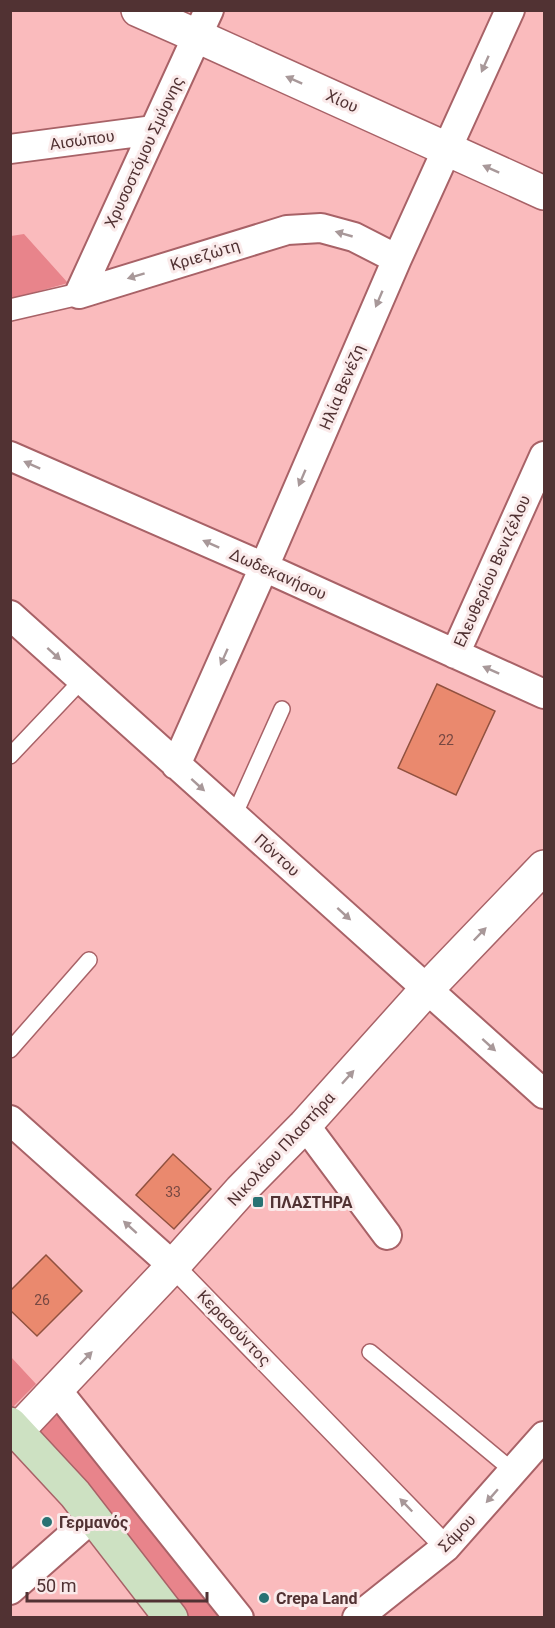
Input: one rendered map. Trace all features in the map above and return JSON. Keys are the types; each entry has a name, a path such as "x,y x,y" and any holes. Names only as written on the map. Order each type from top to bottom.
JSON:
{"main road":[{"path":"14,1427 75,1494 171,1617"}],"street":[{"name":"Χίου","path":"138,10 203,23 447,149 544,193"},
{"name":"Ηλία Βενέζη","path":"176,765 397,259 510,10"},
{"name":"Χρυσοστόμου Σμύρνης","path":"79,294 203,23"},
{"name":"Αισώπου","path":"10,149 154,130"},
{"name":"Κριεζώτη","path":"10,310 79,294 287,230 321,228 354,237 397,259"},
{"name":"Δωδεκανήσου","path":"10,456 264,567 544,694"},
{"name":"Ελευθερίου Βενιζέλου","path":"455,654 544,456"},
{"name":"Πόντου","path":"10,615 544,1094"},
{"name":"Νικολάου Πλαστήρα","path":"14,1427 56,1389 173,1266 427,989 544,867"},
{"name":"Κερασούντος","path":"10,1120 173,1266 446,1547"},
{"path":"304,1125 387,1234"},
{"path":"56,1389 238,1617"},
{"name":"Σάμου","path":"357,1617 446,1547 544,1436"},
{"path":"10,1590 93,1517"}],"lane":[{"path":"10,756 83,680"},
{"path":"234,816 282,709"},
{"path":"10,1050 89,960"},
{"path":"370,1352 513,1471"}],"shaded area":[{"path":"24,234 68,283 11,299 11,236"},
{"path":"11,1357 36,1384 11,1409"},
{"path":"53,1400 228,1617 182,1617 24,1430"}],"building":[{"path":"437,684 495,711 456,795 398,768"},
{"path":"173,1154 211,1189 174,1229 136,1195"},
{"path":"46,1255 82,1291 37,1336 10,1310 10,1291"}],"place":[{"name":"ΠΛΑΣΤΗΡΑ","path":"258,1202"},
{"name":"Γερμανός","path":"47,1522"},
{"name":"Crepa Land","path":"264,1598"}]}
